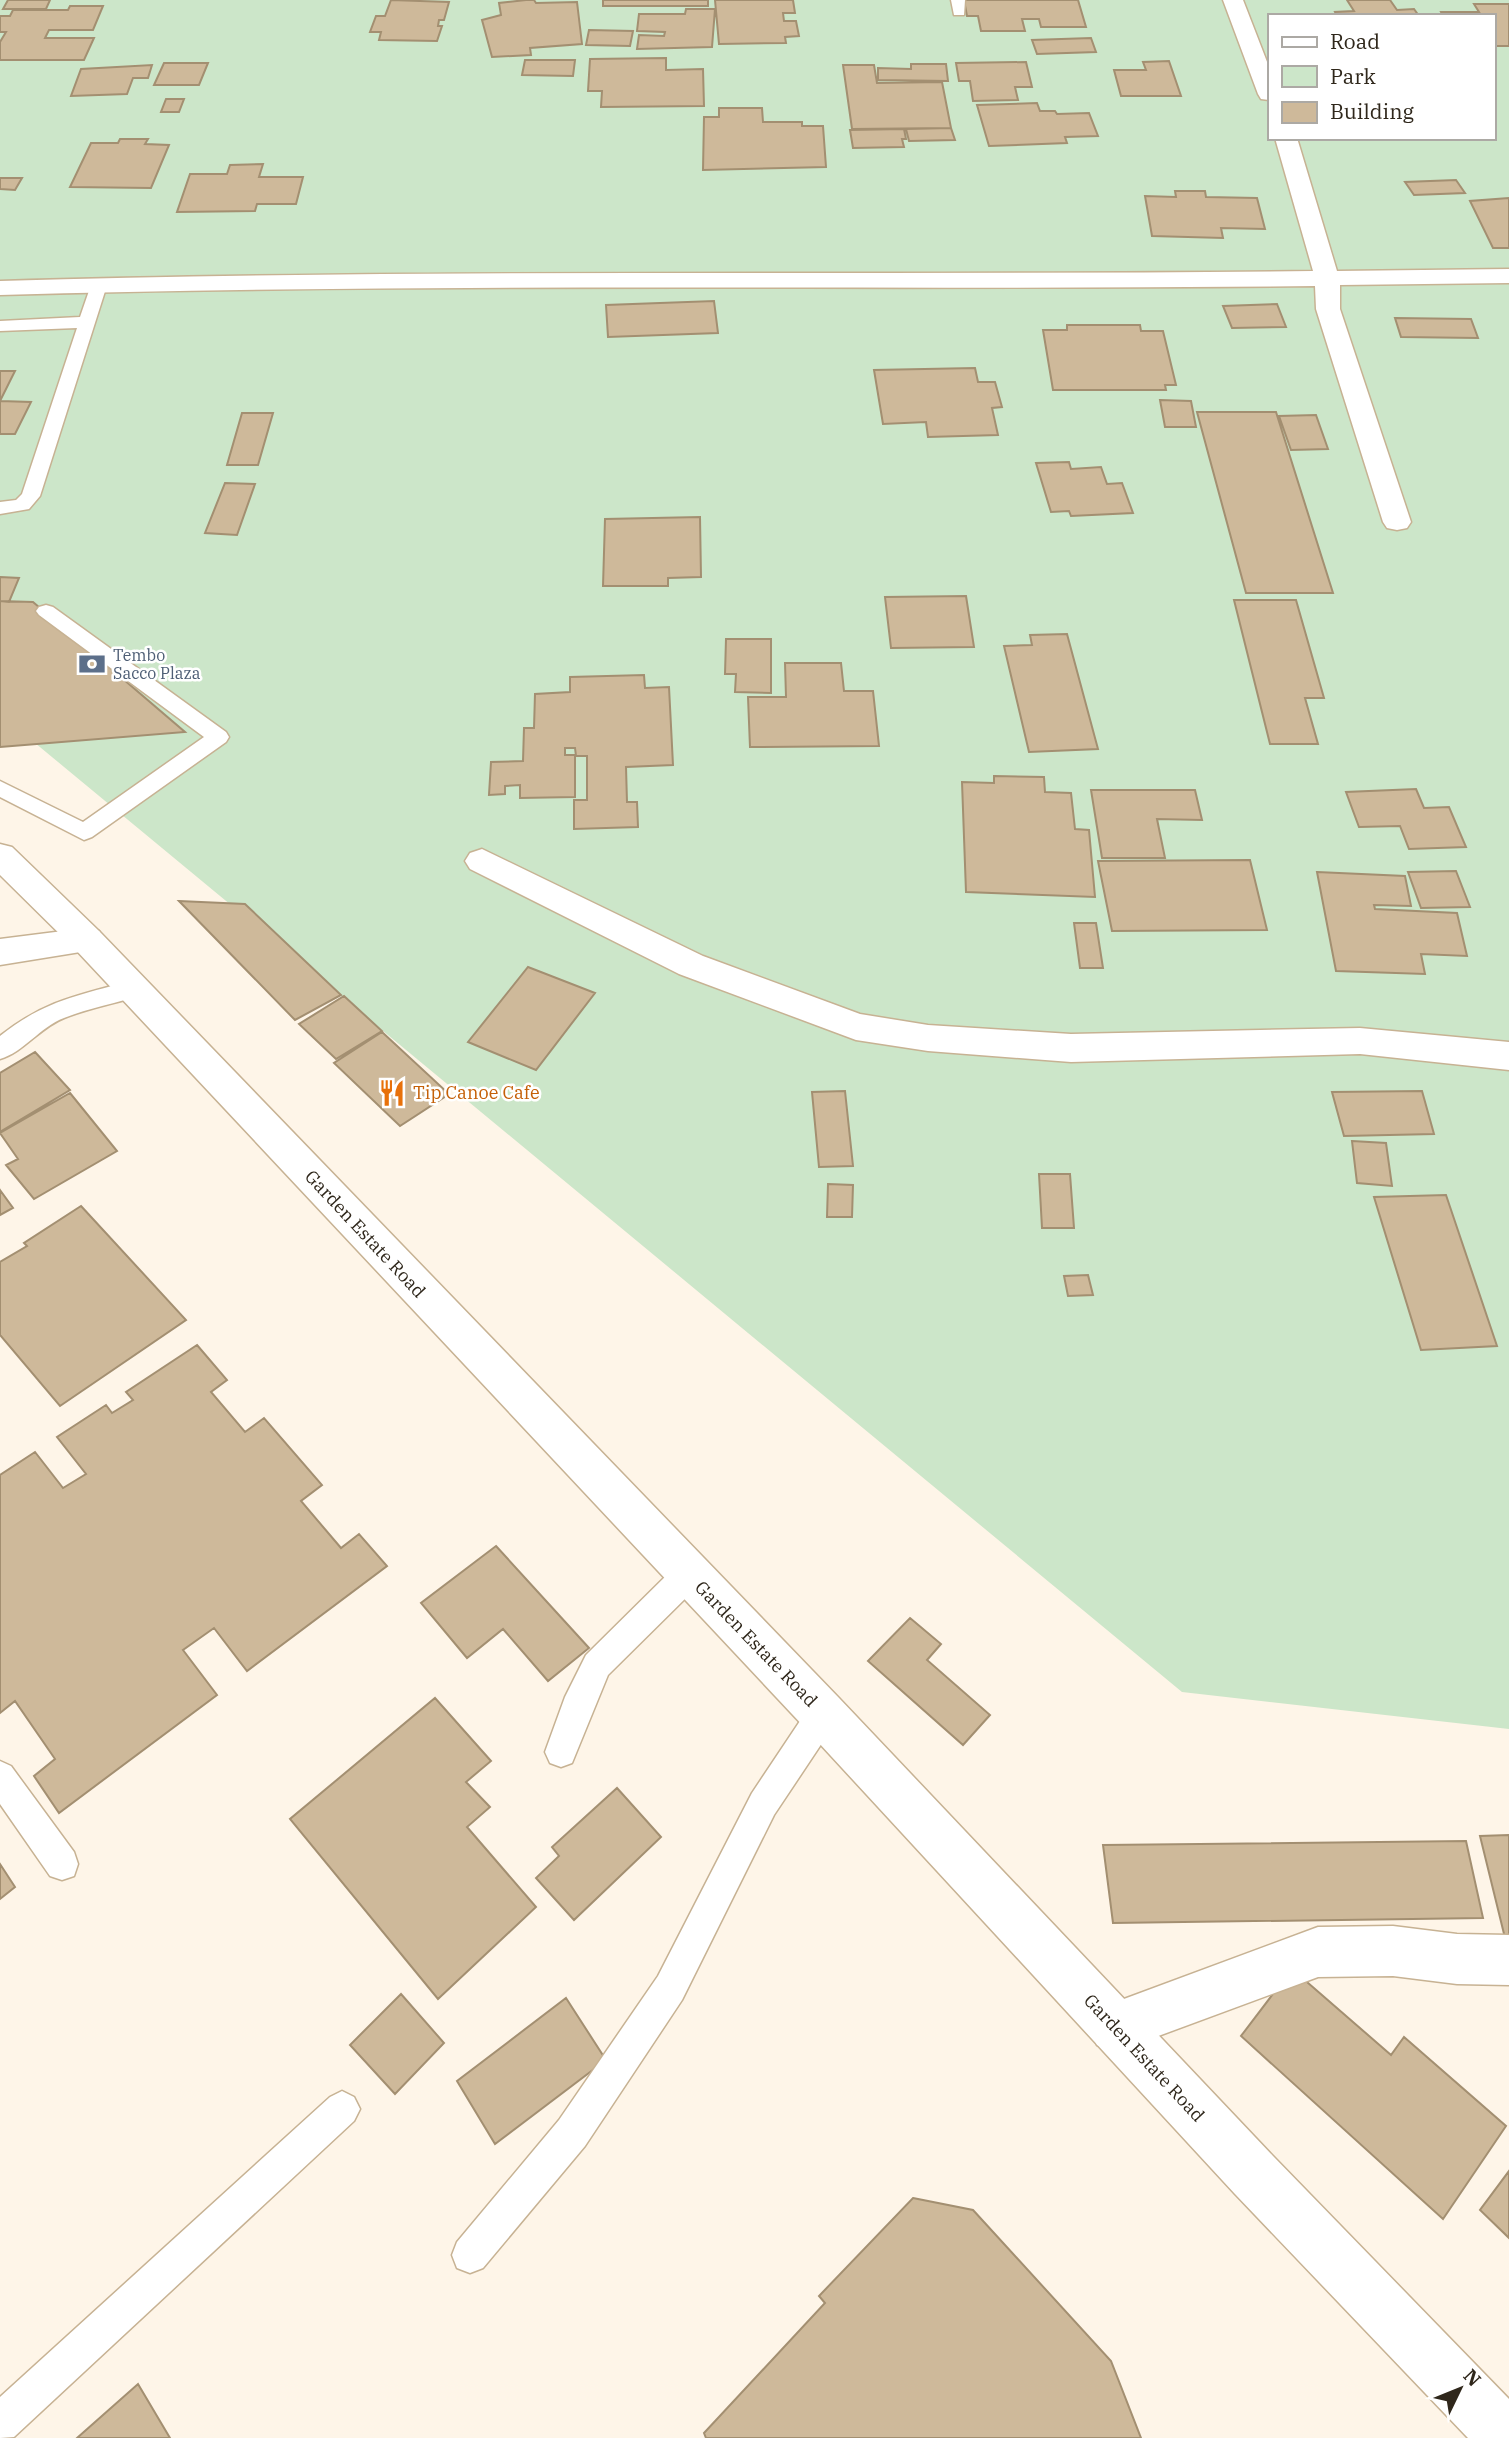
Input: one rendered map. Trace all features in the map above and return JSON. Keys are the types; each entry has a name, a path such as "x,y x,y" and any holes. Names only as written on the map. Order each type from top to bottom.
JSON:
{"street":[{"path":"1233,0 1268,91"},
{"path":"1287,140 1327,277 1328,309 1396,523"},
{"path":"0,288 238,281 984,282 1509,276"},
{"name":"Garden Estate Road","path":"0,855 134,989 1507,2438"},
{"path":"482,861 691,965 856,1027 928,1038 1071,1048 1360,1041 1509,1056"},
{"path":"0,952 87,940"},
{"path":"1115,2027 1318,1952 1392,1951 1457,1959 1509,1960"}],"lane":[{"path":"0,508 22,505 32,496 99,285"},
{"path":"0,326 88,322"},
{"path":"0,788 84,832 218,737 46,611"},
{"path":"0,1050 33,1023 56,1011 134,989"},
{"path":"561,1752 581,1697 597,1665 688,1574"},
{"path":"470,2255 572,2133 670,1988 763,1804 823,1714"},
{"path":"0,1777 62,1864"},
{"path":"0,2423 342,2109"}],"green space":[{"path":"0,0 1509,0 1509,1729 1182,1692 0,714"}],"building":[{"path":"8,0 50,0 46,9 3,9"},
{"path":"391,0 449,2 444,20 439,20 438,26 442,26 437,41 379,40 381,32 370,32 376,16 385,16"},
{"path":"534,0 536,3 577,2 582,44 530,48 531,55 492,57 482,20 501,15 499,3"},
{"path":"603,0 708,0 708,6 603,6"},
{"path":"715,0 793,0 795,13 783,13 784,21 796,21 799,36 785,37 786,43 719,44"},
{"path":"964,0 1078,0 1086,27 1041,27 1039,19 1022,19 1025,31 981,31 978,16 967,16"},
{"path":"1347,0 1390,0 1397,10 1414,9 1418,14 1335,12 1354,11"},
{"path":"1474,4 1509,4 1509,46 1495,46 1495,14 1441,12 1479,12"},
{"path":"70,6 103,6 93,30 49,30 45,38 94,38 84,60 0,60 0,42 6,32 0,32 0,16 10,16 13,10 68,10"},
{"path":"686,9 715,9 712,47 637,49 639,35 664,36 665,32 637,31 639,14 685,14"},
{"path":"589,30 633,31 630,46 586,45"},
{"path":"1091,38 1096,52 1037,54 1032,40"},
{"path":"666,58 666,70 703,69 704,106 601,107 602,91 588,91 590,59"},
{"path":"525,60 575,60 573,76 522,75"},
{"path":"1169,61 1181,96 1121,96 1114,70 1146,70 1143,62"},
{"path":"1026,62 1032,87 1015,87 1018,100 973,101 970,81 959,81 956,63"},
{"path":"164,63 208,63 199,85 154,85"},
{"path":"911,64 946,64 948,81 878,80 878,68 911,69"},
{"path":"152,65 148,78 133,78 127,94 71,96 81,69"},
{"path":"843,65 874,65 877,83 942,82 951,128 852,129"},
{"path":"166,99 184,99 179,112 161,112"},
{"path":"1037,103 1040,111 1055,111 1057,114 1089,113 1098,136 1065,137 1067,143 989,146 977,105"},
{"path":"719,108 762,108 763,122 802,122 802,126 823,126 826,167 703,170 704,117 719,117"},
{"path":"951,128 955,140 909,141 906,129"},
{"path":"904,129 904,147 853,148 850,130"},
{"path":"120,139 148,139 145,144 169,145 151,188 70,187 91,143 118,143"},
{"path":"263,164 259,177 303,177 296,204 257,204 255,211 177,212 190,174 227,174 230,165"},
{"path":"0,178 22,178 15,190 0,189"},
{"path":"1456,180 1465,193 1414,195 1405,182"},
{"path":"1175,191 1205,191 1206,197 1257,198 1265,229 1221,228 1223,238 1152,236 1145,196 1176,197"},
{"path":"1509,198 1509,248 1493,248 1470,201"},
{"path":"714,301 718,333 608,337 606,305"},
{"path":"1277,304 1286,327 1232,328 1223,306"},
{"path":"1395,318 1471,319 1478,338 1401,337"},
{"path":"1067,325 1140,325 1141,331 1163,331 1176,385 1165,385 1166,390 1053,390 1043,330 1067,330"},
{"path":"975,368 978,382 995,382 1002,407 992,408 998,435 928,437 926,422 883,424 874,370"},
{"path":"0,371 15,371 0,401"},
{"path":"1160,400 1191,401 1196,427 1165,427"},
{"path":"0,401 31,402 15,434 0,434"},
{"path":"1197,412 1276,412 1333,593 1246,593"},
{"path":"242,413 273,413 258,465 227,465"},
{"path":"1316,415 1328,449 1291,450 1279,416"},
{"path":"1069,462 1071,469 1101,467 1107,484 1122,483 1133,513 1071,516 1069,511 1051,512 1036,463"},
{"path":"225,483 255,484 237,535 205,533"},
{"path":"700,517 701,577 668,578 668,586 603,586 605,519"},
{"path":"0,577 19,578 9,602 0,601"},
{"path":"966,596 974,647 891,648 885,597"},
{"path":"1234,600 1296,600 1324,698 1305,698 1318,744 1270,744"},
{"path":"0,601 33,602 185,732 0,747"},
{"path":"1067,634 1098,749 1029,752 1004,646 1032,645 1030,635"},
{"path":"726,639 771,639 771,693 735,692 736,674 725,674"},
{"path":"785,663 841,663 844,691 873,691 879,746 750,747 748,697 786,697"},
{"path":"644,675 645,688 669,687 673,765 626,767 627,802 637,802 638,827 574,829 574,800 587,800 587,756 576,756 575,748 565,748 565,755 575,755 575,797 520,798 520,785 505,786 505,794 489,795 491,762 523,761 524,728 534,728 535,694 570,692 570,677"},
{"path":"994,776 1044,777 1045,792 1071,793 1075,829 1089,830 1095,897 966,892 962,782 994,783"},
{"path":"1416,789 1424,808 1449,807 1466,847 1409,849 1400,826 1359,827 1346,792"},
{"path":"1091,790 1195,790 1202,820 1157,819 1165,858 1102,858"},
{"path":"1250,860 1267,930 1112,931 1098,861"},
{"path":"1456,871 1470,907 1421,908 1408,872"},
{"path":"1317,872 1405,876 1411,906 1374,905 1375,909 1457,913 1467,956 1421,954 1425,974 1336,971"},
{"path":"179,901 245,904 341,995 295,1020"},
{"path":"1074,923 1096,923 1103,968 1080,968"},
{"path":"528,967 595,993 536,1070 468,1042"},
{"path":"344,996 382,1031 336,1059 299,1024"},
{"path":"382,1032 449,1094 400,1126 334,1063"},
{"path":"35,1052 70,1090 0,1132 0,1073"},
{"path":"845,1091 853,1166 819,1167 812,1092"},
{"path":"1422,1091 1434,1134 1344,1136 1332,1092"},
{"path":"70,1093 117,1151 34,1199 6,1165 18,1159 0,1133"},
{"path":"1352,1141 1386,1143 1392,1186 1357,1183"},
{"path":"1039,1174 1070,1174 1074,1228 1042,1228"},
{"path":"828,1184 853,1185 852,1217 827,1217"},
{"path":"0,1190 13,1208 0,1215"},
{"path":"1446,1195 1497,1346 1421,1350 1374,1197"},
{"path":"81,1206 186,1320 60,1406 0,1335 0,1262 27,1246 24,1243"},
{"path":"1088,1275 1093,1295 1068,1296 1064,1276"},
{"path":"197,1345 227,1380 211,1392 245,1432 264,1418 322,1485 301,1501 341,1548 359,1534 387,1566 247,1671 214,1628 183,1650 217,1695 59,1813 34,1776 55,1759 15,1701 0,1713 0,1475 35,1452 63,1488 86,1474 57,1437 106,1405 112,1413 133,1400 126,1392"},
{"path":"496,1546 589,1648 548,1681 503,1629 467,1658 421,1603"},
{"path":"910,1618 941,1644 927,1660 990,1715 963,1745 868,1661"},
{"path":"435,1698 491,1761 466,1782 490,1807 467,1827 536,1907 438,1999 290,1819"},
{"path":"617,1788 661,1837 574,1920 536,1878 559,1856 552,1847"},
{"path":"1509,1835 1509,1942 1506,1942 1480,1836"},
{"path":"1466,1841 1483,1918 1113,1923 1103,1845"},
{"path":"0,1864 15,1887 0,1899"},
{"path":"1292,1969 1391,2055 1404,2037 1506,2126 1443,2219 1241,2036"},
{"path":"401,1994 444,2043 395,2094 350,2045"},
{"path":"566,1998 606,2060 495,2144 457,2081"},
{"path":"1509,2171 1509,2238 1480,2210"},
{"path":"913,2198 973,2210 1111,2361 1141,2438 706,2438 704,2433 825,2303 819,2296"},
{"path":"138,2384 170,2438 77,2438"}],"place":[{"name":"Tembo Sacco Plaza","path":"92,664"},
{"name":"Tip Canoe Cafe","path":"392,1093"}]}
